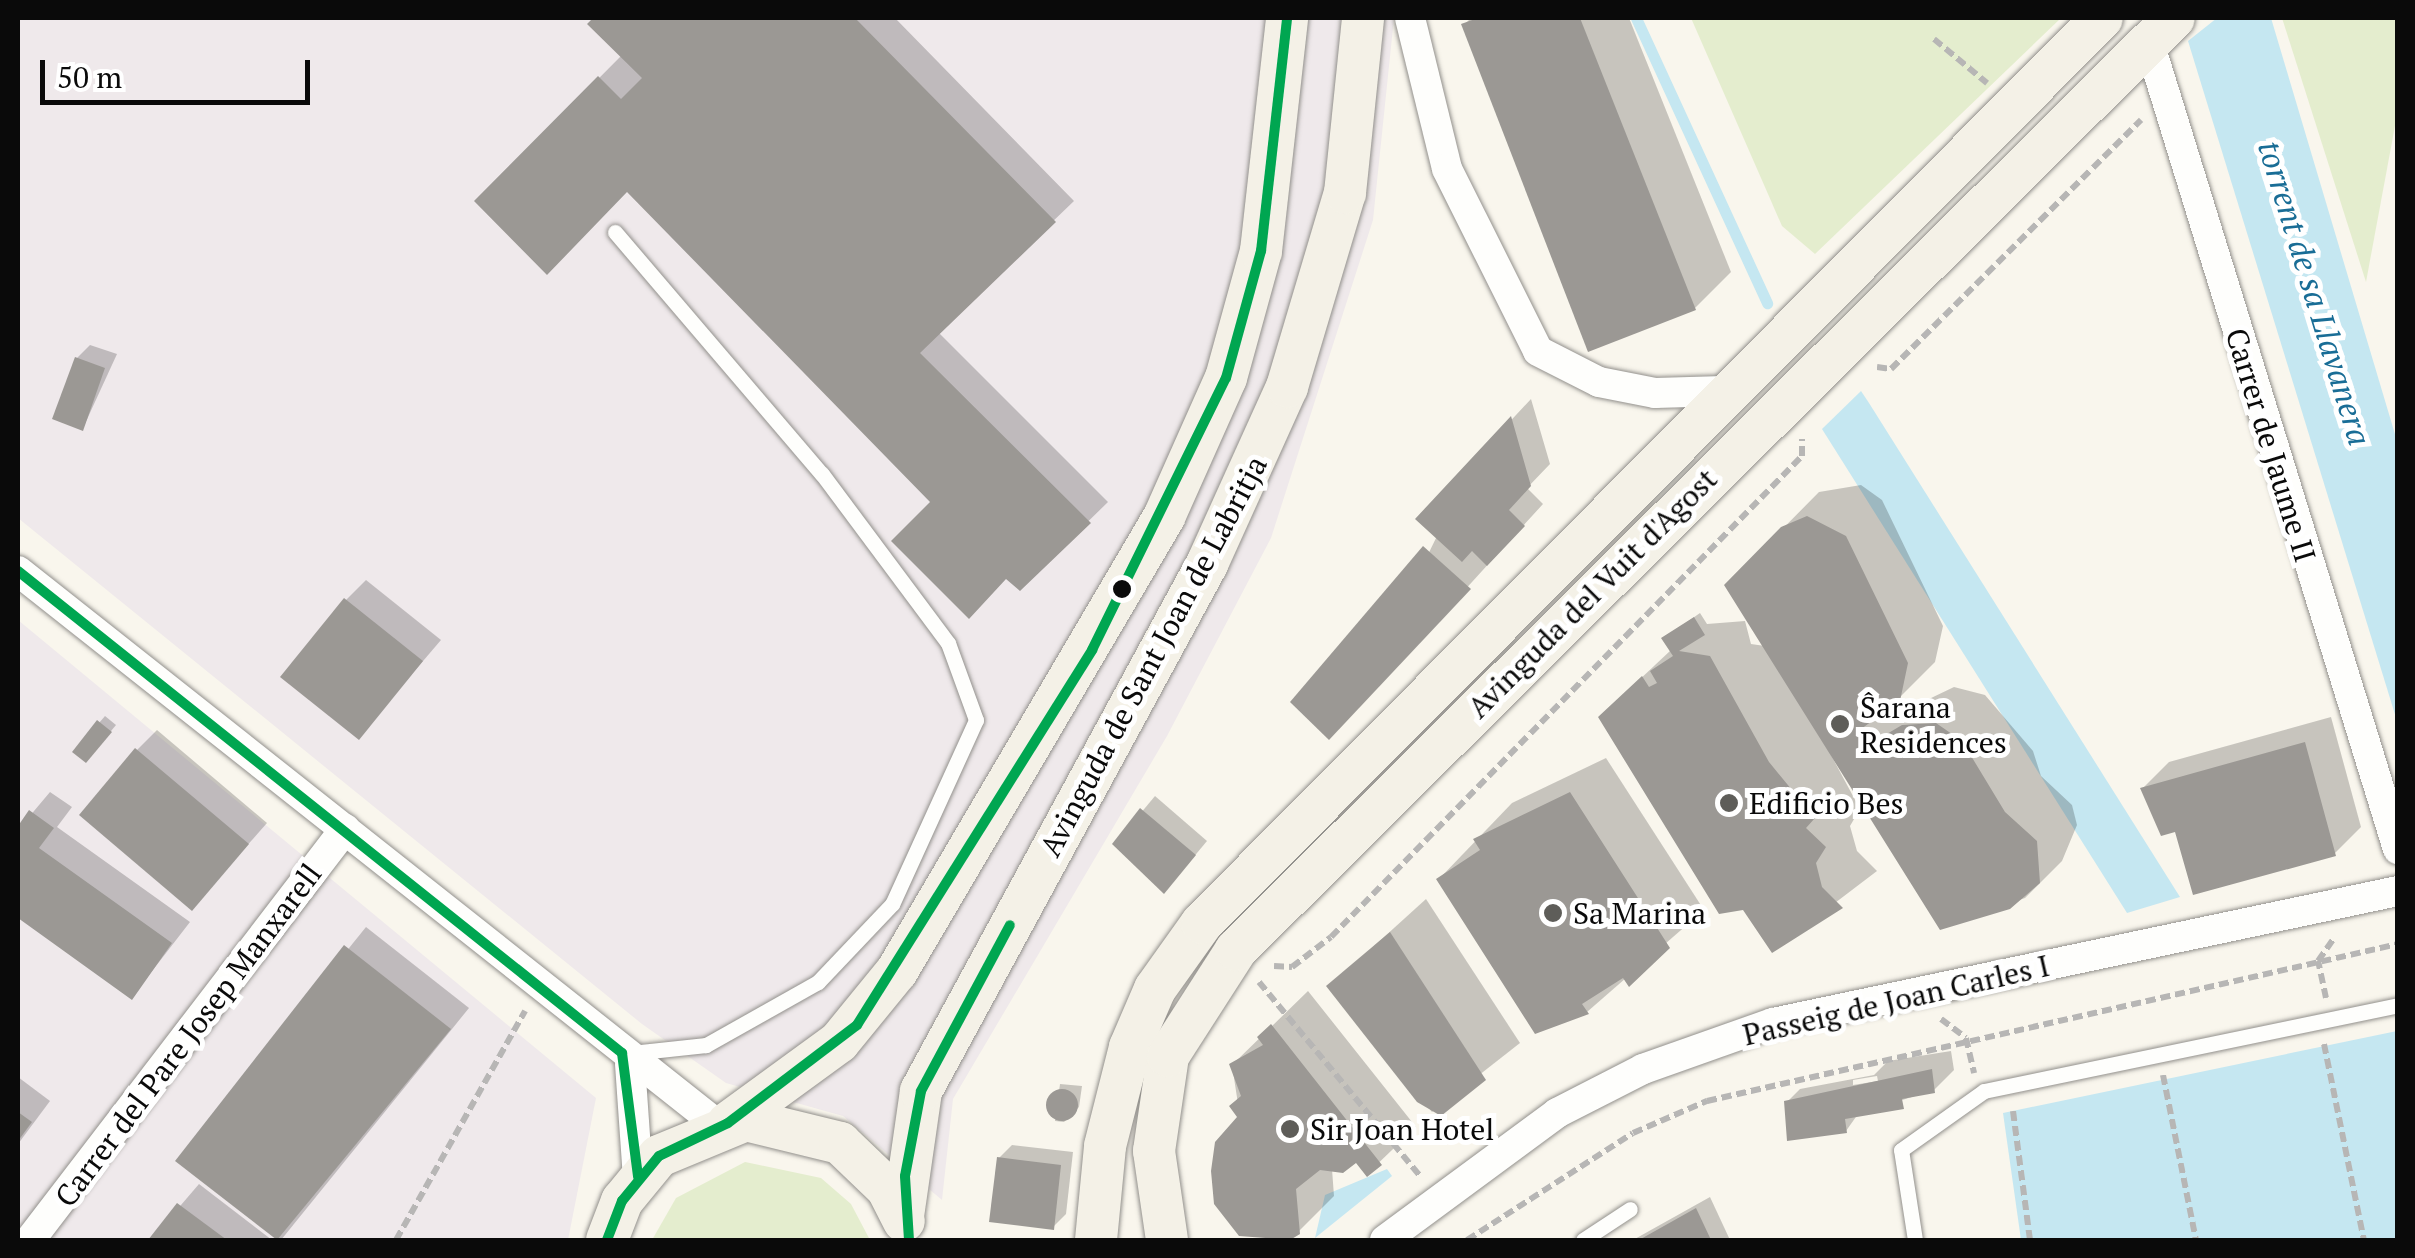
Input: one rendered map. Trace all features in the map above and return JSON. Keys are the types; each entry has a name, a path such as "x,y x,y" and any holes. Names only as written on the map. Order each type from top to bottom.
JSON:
{"street":[{"name":"Avinguda de Sant Joan de Labritja","path":"638,1177 723,1124 840,1042 898,971 1164,517 1226,378 1261,251 1287,18"},
{"name":"Avinguda de Sant Joan de Labritja","path":"910,1231 921,1092 1198,581 1288,387 1345,193 1363,18"},
{"path":"1410,18 1448,170 1517,326 1538,351 1599,382 1655,393 1724,391"},
{"name":"Avinguda del Vuit d'Agost","path":"1096,1240 1105,1146 1130,1048 1155,989 1202,923 1724,391 2102,18"},
{"name":"Avinguda del Vuit d'Agost","path":"1167,1240 1154,1151 1168,1056 1236,950 2161,28"},
{"name":"Carrer de Jaume II","path":"2161,28 2165,95 2398,849"},
{"path":"18,571 540,984 626,1059 723,1124 779,1121 840,1143 910,1231"},
{"name":"Carrer del Pare Josep Manxarell","path":"30,1240 345,829"},
{"name":"Passeig de Joan Carles I","path":"1385,1240 1437,1196 1557,1113 1642,1069 1773,1023 2398,891"},
{"path":"607,1240 638,1177 626,1059"}],"lane":[{"path":"615,232 822,474 948,643 976,720 892,904 818,982 706,1045 626,1059"},
{"path":"1915,1240 1901,1150 1984,1091 2398,1005"},
{"path":"1583,1240 1630,1209"}],"path":[{"path":"1934,39 2012,103"},
{"path":"1860,363 1891,370 2165,95"},
{"path":"1245,982 1264,965 1292,967 1331,937 1802,456 1801,423"},
{"path":"2331,1018 2318,961 2350,917 2346,901"},
{"name":"Passeig de Joan Carles I","path":"1467,1240 1632,1133 1707,1101 1966,1038 2398,944"},
{"path":"1253,974 1437,1196"},
{"path":"396,1240 540,984"},
{"path":"1924,989 1944,1024 1966,1038 1984,1091"},
{"path":"2324,1042 2364,1240"},
{"path":"2163,1074 2196,1240"},
{"path":"2012,1111 2030,1240"}],"shaded area":[{"path":"18,18 1394,18 1373,220 1271,538 1167,736 953,1099 942,1200 843,1116 726,1083 642,1024 18,518"},
{"path":"18,620 596,1098 568,1240 18,1240"}],"green space":[{"path":"1691,18 2061,18 1815,254 1782,226"},
{"path":"2282,18 2397,18 2397,115 2366,282"},
{"path":"745,1162 821,1178 851,1204 870,1240 652,1240 676,1198"}],"water":[{"name":"torrent de sa Llavanera","path":"2217,18 2271,18 2397,441 2397,721 2188,41"},
{"path":"1861,391 2180,897 2127,913 1822,429"},
{"path":"2397,1031 2397,1240 2021,1240 2003,1113"},
{"path":"1387,1169 1392,1176 1315,1238 1325,1195"}],"building":[{"path":"593,18 855,18 1056,222 920,353 1091,523 1020,591 1006,579 969,619 891,541 930,502 627,192 547,275 474,201 598,76 621,99 642,78 587,24"},
{"path":"1478,18 1580,18 1696,310 1588,352 1461,24"},
{"path":"75,357 105,368 83,431 52,419"},
{"path":"1511,416 1531,486 1509,510 1525,526 1487,566 1472,551 1462,562 1415,519"},
{"name":"Ŝarana Residences","path":"1807,516 1846,536 1908,663 1900,701 1861,729 1870,744 1902,725 1936,723 1962,741 2005,812 2037,841 2040,883 2010,909 1940,930 1724,585 1781,527"},
{"path":"1423,546 1471,589 1329,740 1290,702"},
{"path":"344,598 423,661 359,740 280,677"},
{"name":"Edificio Bes","path":"1694,617 1705,635 1679,651 1710,656 1769,762 1815,818 1806,828 1826,847 1816,863 1822,887 1843,908 1772,953 1743,910 1719,914 1598,717 1642,676 1649,687 1657,683 1650,671 1673,656 1661,638"},
{"path":"97,720 112,732 86,763 72,752"},
{"path":"2305,742 2336,856 2193,895 2175,832 2161,836 2140,788"},
{"path":"135,748 249,844 192,911 79,815"},
{"name":"Sa Marina","path":"1570,792 1670,948 1629,987 1623,978 1582,1004 1589,1014 1535,1034 1436,879 1480,850 1473,839"},
{"path":"1140,808 1196,855 1164,894 1112,844"},
{"path":"29,810 54,828 39,848 172,943 132,1000 18,918 18,826"},
{"path":"1390,932 1486,1080 1441,1116 1417,1102 1326,986"},
{"path":"344,945 451,1029 277,1240 175,1161"},
{"name":"Sir Joan Hotel","path":"1271,1024 1382,1165 1367,1177 1356,1163 1343,1173 1320,1170 1296,1189 1300,1234 1290,1240 1239,1236 1214,1204 1211,1171 1215,1142 1237,1117 1229,1106 1241,1096 1229,1064 1263,1045 1257,1037"},
{"path":"1932,1069 1935,1093 1902,1099 1904,1109 1845,1119 1847,1133 1787,1141 1784,1101"},
{"path":"1062,1089 1073,1094 1078,1105 1073,1116 1062,1121 1051,1116 1046,1105 1051,1094"},
{"path":"18,1112 32,1122 18,1141"},
{"path":"997,1157 1061,1165 1054,1230 989,1222"},
{"path":"177,1203 227,1240 148,1240"},
{"path":"1696,1208 1711,1240 1639,1240"}],"waterway":[{"path":"1636,18 1767,303"}],"transit line":[{"path":"607,1240 622,1201 659,1156 728,1123 857,1025 1092,650 1226,378 1261,251 1287,18"},
{"path":"18,571 622,1053 638,1177"},
{"path":"909,1240 905,1176 921,1091 1010,925"}],"place":[{"name":"Ŝarana Residences","path":"1840,724"},
{"name":"Edificio Bes","path":"1729,803"},
{"name":"Sa Marina","path":"1553,913"},
{"name":"Sir Joan Hotel","path":"1290,1129"}]}
